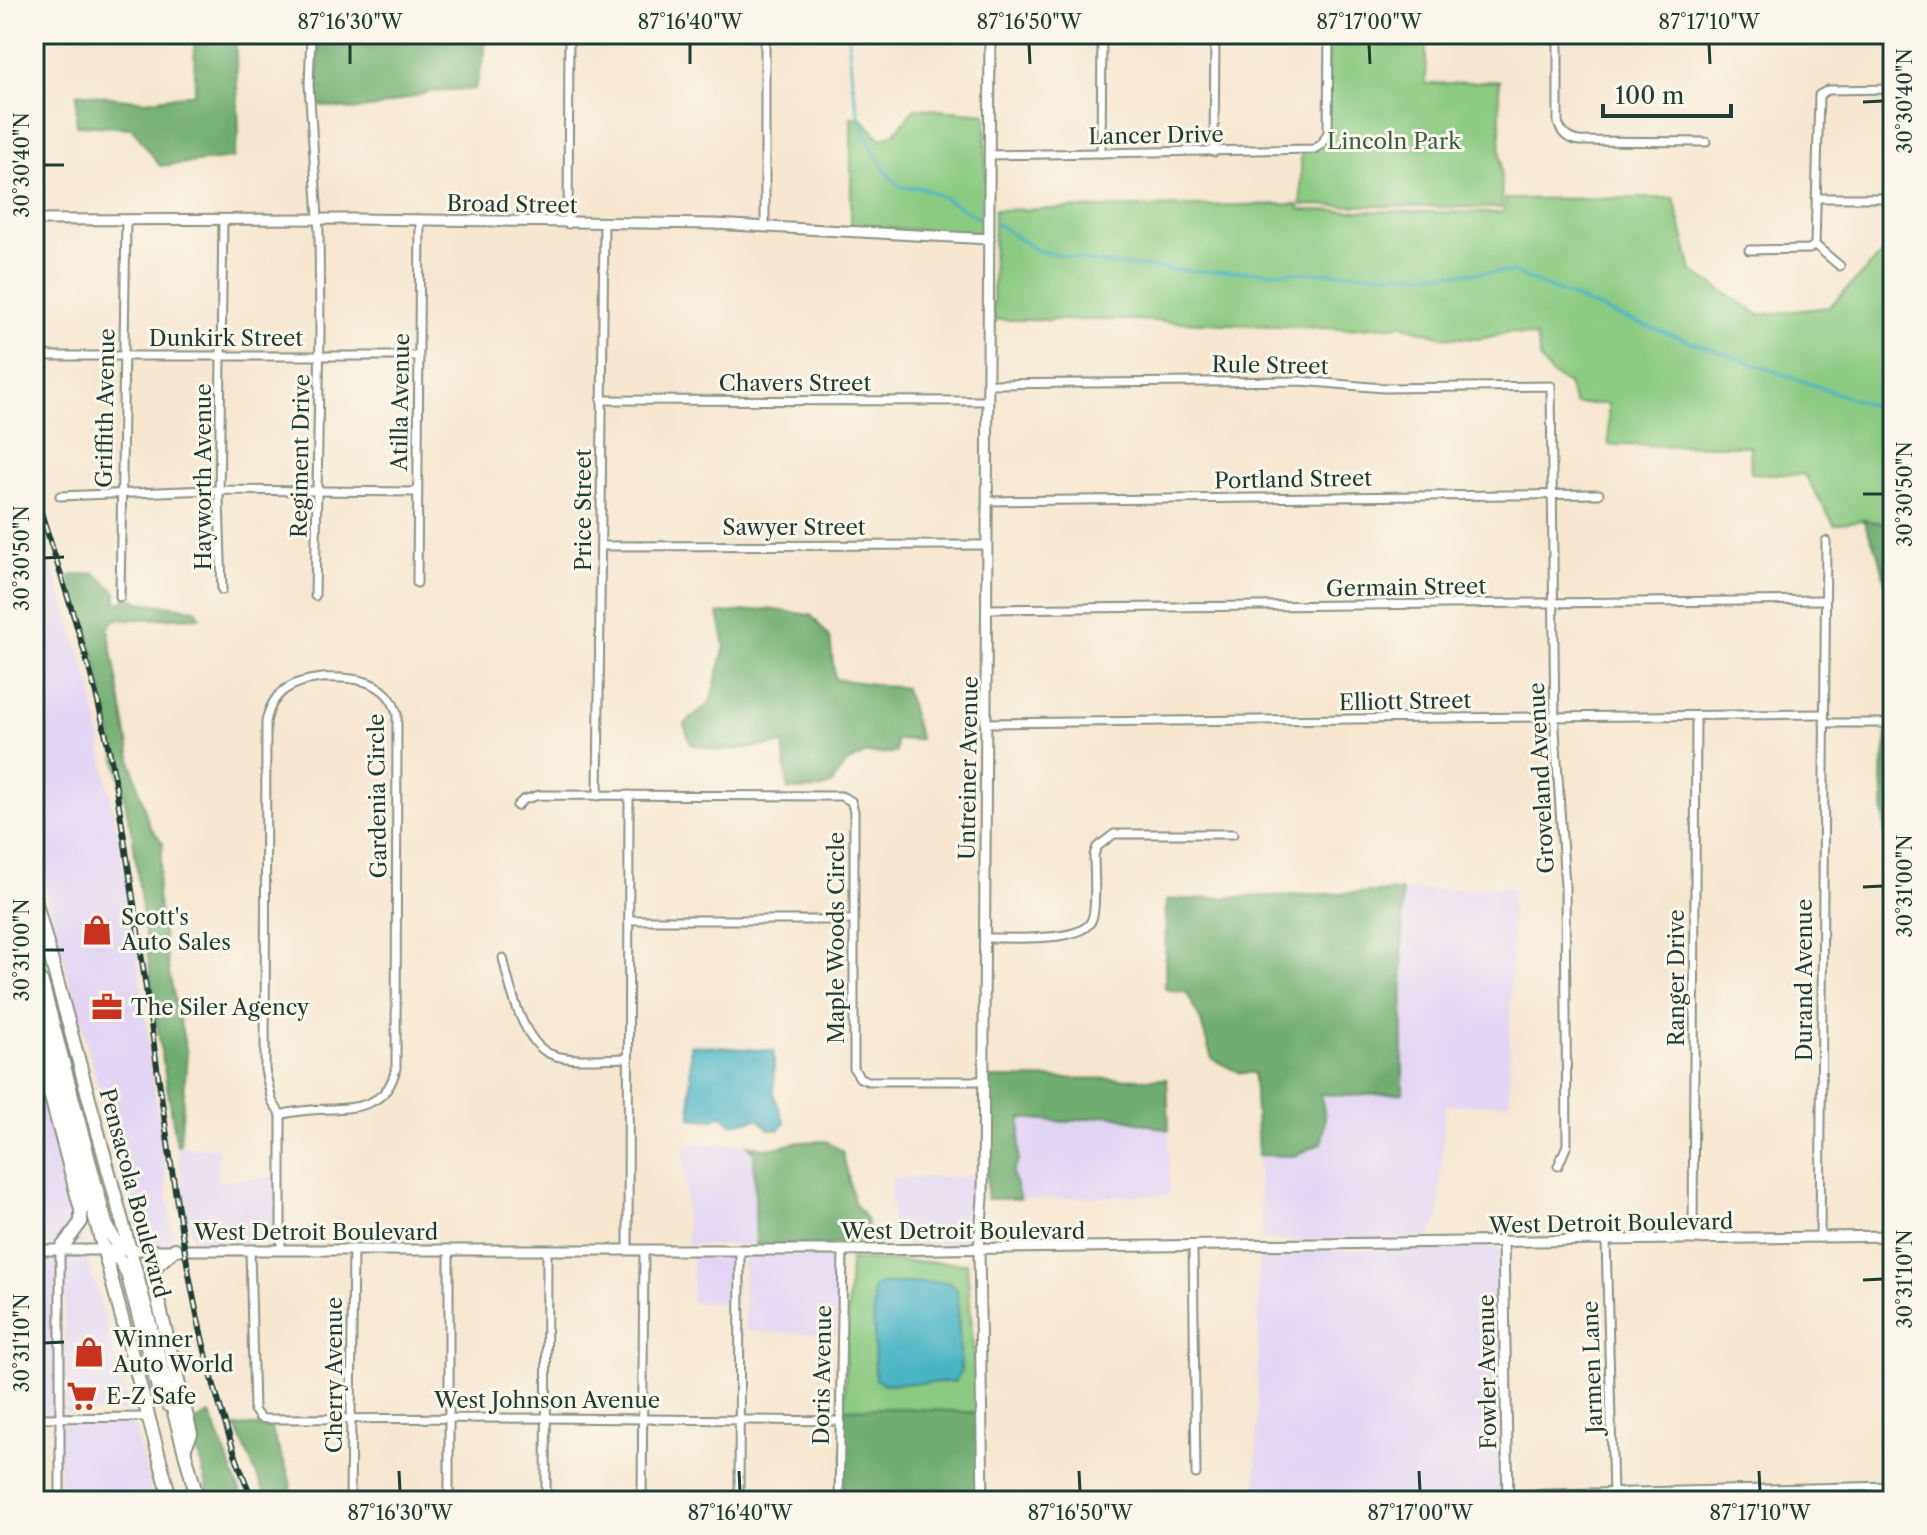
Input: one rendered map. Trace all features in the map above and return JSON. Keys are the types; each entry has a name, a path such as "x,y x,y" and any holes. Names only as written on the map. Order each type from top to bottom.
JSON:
{"highway":[{"name":"Pensacola Boulevard","path":"34,896 198,1501"},
{"path":"34,976 42,983 106,1224 115,1241 130,1250"},
{"name":"Pensacola Boulevard","path":"34,990 171,1501"},
{"path":"44,1028 39,1052 81,1210 81,1222 60,1250"},
{"path":"175,1249 157,1265 152,1276 191,1434 184,1449"},
{"path":"104,1250 120,1260 127,1273 159,1392 175,1414"}],"street":[{"name":"Regiment Drive","path":"311,34 309,85 318,220 319,356 315,596"},
{"path":"568,224 569,34"},
{"path":"765,34 765,226"},
{"name":"Untreiner Avenue","path":"983,1501 979,1249 983,1226 990,34"},
{"path":"1101,153 1102,34"},
{"path":"1214,152 1215,34"},
{"name":"Lancer Drive","path":"990,155 1309,151 1322,144 1328,132 1329,34"},
{"path":"1558,34 1558,122 1569,139 1706,142"},
{"path":"1815,245 1819,95 1828,90 1893,89"},
{"path":"1817,198 1893,198"},
{"name":"Broad Street","path":"34,220 765,226 989,239"},
{"name":"Griffith Avenue","path":"120,597 126,220"},
{"name":"Hayworth Avenue","path":"222,590 219,491 223,220"},
{"name":"Atilla Avenue","path":"417,583 420,221"},
{"name":"Price Street","path":"598,796 604,224"},
{"path":"1749,250 1809,249 1815,245"},
{"path":"1815,245 1840,266"},
{"name":"Dunkirk Street","path":"34,352 50,356 418,356"},
{"name":"Rule Street","path":"989,384 1301,381 1383,388 1551,386"},
{"name":"Groveland Avenue","path":"1551,386 1555,717 1565,886 1567,1082 1567,1145 1558,1166"},
{"name":"Chavers Street","path":"601,400 988,401"},
{"path":"60,496 121,492 416,492"},
{"name":"Portland Street","path":"988,501 1599,494"},
{"path":"1824,714 1826,541"},
{"name":"Sawyer Street","path":"601,546 987,545"},
{"name":"Germain Street","path":"987,609 1825,600"},
{"name":"Gardenia Circle","path":"281,1115 306,1108 369,1105 389,1087 396,1068 397,714 385,691 354,679 322,678 293,683 272,702 266,722 265,1070 268,1088 281,1115 281,1249"},
{"name":"Elliott Street","path":"986,723 1824,714"},
{"name":"Durand Avenue","path":"1820,1238 1824,714"},
{"name":"Ranger Drive","path":"1693,1240 1696,716"},
{"path":"1824,723 1893,723"},
{"name":"Maple Woods Circle","path":"517,806 523,800 539,795 847,798 854,811 854,1069 868,1081 983,1081"},
{"path":"628,1250 629,795"},
{"path":"985,938 1069,935 1083,931 1092,919 1094,855 1097,847 1114,834 1233,834"},
{"path":"629,920 854,920"},
{"path":"503,958 523,1023 544,1051 561,1057 628,1058"},
{"name":"West Detroit Boulevard","path":"34,1250 979,1249 1893,1236"},
{"name":"Jarmen Lane","path":"1606,1241 1613,1493"},
{"name":"Fowler Avenue","path":"1503,1242 1508,1498"},
{"path":"1193,1246 1196,1474"},
{"name":"West Johnson Avenue","path":"250,1249 256,1414 266,1419 840,1421"},
{"name":"Cherry Avenue","path":"350,1501 353,1249"},
{"path":"60,1250 60,1501"},
{"path":"449,1250 449,1501"},
{"path":"546,1501 547,1250"},
{"path":"642,1501 644,1250"},
{"path":"739,1501 740,1250"},
{"name":"Doris Avenue","path":"839,1501 843,1250"},
{"path":"34,1418 149,1417"},
{"path":"1508,1498 1893,1486"}],"shaded area":[{"path":"34,510 92,691 137,951 174,1245 142,1245 34,850"},
{"path":"1512,887 1509,1103 1445,1106 1439,1218 1430,1238 1262,1241 1258,1155 1270,1157 1325,1118 1321,1094 1403,1093 1402,891"},
{"path":"34,1060 84,1245 34,1245"},
{"path":"1109,1115 1169,1130 1169,1195 1020,1199 1012,1172 1018,1162 1021,1118 1067,1122"},
{"path":"684,1144 748,1145 754,1153 756,1245 687,1245"},
{"path":"177,1146 218,1149 218,1181 276,1177 276,1244 193,1245"},
{"path":"979,1176 975,1244 892,1244 891,1178"},
{"path":"1499,1247 1503,1501 1256,1501 1259,1251"},
{"path":"34,1255 56,1255 56,1413 34,1413"},
{"path":"65,1255 87,1255 130,1413 64,1413"},
{"path":"692,1255 736,1255 736,1303 692,1303"},
{"path":"744,1255 838,1255 836,1335 745,1331"},
{"path":"57,1423 133,1423 154,1501 59,1501"}],"green space":[{"path":"194,34 235,34 239,133 233,158 160,166 132,128 76,125 77,93 146,101 195,93"},
{"path":"319,34 486,34 485,53 475,89 429,92 377,107 352,110 317,105"},
{"name":"Lincoln Park","path":"1329,34 1426,34 1426,84 1499,81 1502,208 1301,205 1301,151 1309,151 1326,139"},
{"path":"915,108 986,114 985,234 851,226 851,117 861,118 881,139 894,134"},
{"path":"1674,198 1692,271 1759,315 1829,307 1880,256 1893,252 1893,525 1863,520 1834,525 1805,475 1751,473 1750,446 1609,445 1608,404 1575,404 1568,384 1552,375 1541,361 1536,337 1510,332 1480,339 1443,337 1401,325 1345,329 1134,320 993,320 994,210 1297,204 1301,210 1501,213 1505,208 1505,199"},
{"path":"1863,520 1893,525 1893,612 1877,551"},
{"path":"95,573 116,592 116,602 124,602 125,595 140,602 195,609 201,617 114,620 108,628 132,764 149,825 163,843 157,895 169,973 187,1054 180,1145 177,1146 156,1019 133,839 94,654 69,576"},
{"path":"767,609 811,615 830,638 835,679 905,688 920,739 896,740 896,753 864,754 845,764 831,785 819,789 788,790 783,744 719,751 691,744 684,724 710,703 725,646 718,614"},
{"path":"1888,728 1893,728 1892,1021 1882,772"},
{"path":"1402,891 1403,1093 1321,1094 1325,1118 1322,1143 1294,1156 1258,1155 1254,1073 1240,1073 1212,1059 1200,1019 1187,993 1165,989 1166,900"},
{"path":"988,1078 1167,1079 1169,1130 1109,1115 1067,1122 1021,1118 1018,1162 1012,1173 1020,1199 987,1199"},
{"path":"826,1141 842,1151 854,1202 866,1219 869,1234 878,1245 756,1245 754,1153 748,1145 768,1149 800,1142"},
{"path":"850,1260 967,1263 978,1413 900,1408 844,1409"},
{"path":"900,1408 978,1413 979,1500 843,1501 844,1409"},
{"path":"210,1414 244,1501 211,1501 190,1424"},
{"path":"236,1427 271,1428 287,1472 292,1501 268,1501"}],"water":[{"path":"690,1045 774,1051 774,1095 785,1123 779,1130 769,1129 759,1119 731,1124 722,1115 711,1120 691,1118"},
{"path":"948,1282 957,1290 961,1372 954,1382 884,1384 875,1379 873,1288 879,1284"}],"waterway":[{"path":"848,34 859,115 871,145 889,176 900,186 928,190 982,220"},
{"path":"997,224 1036,250 1098,263 1194,271 1512,272 1618,316 1893,413"}],"railway":[{"path":"34,490 102,717 130,880 189,1275 221,1412 253,1501"}],"place":[{"name":"Scott's Auto Sales","path":"97,930"},
{"name":"The Siler Agency","path":"107,1007"},
{"name":"Winner Auto World","path":"89,1352"},
{"name":"E-Z Safe","path":"82,1396"}]}
